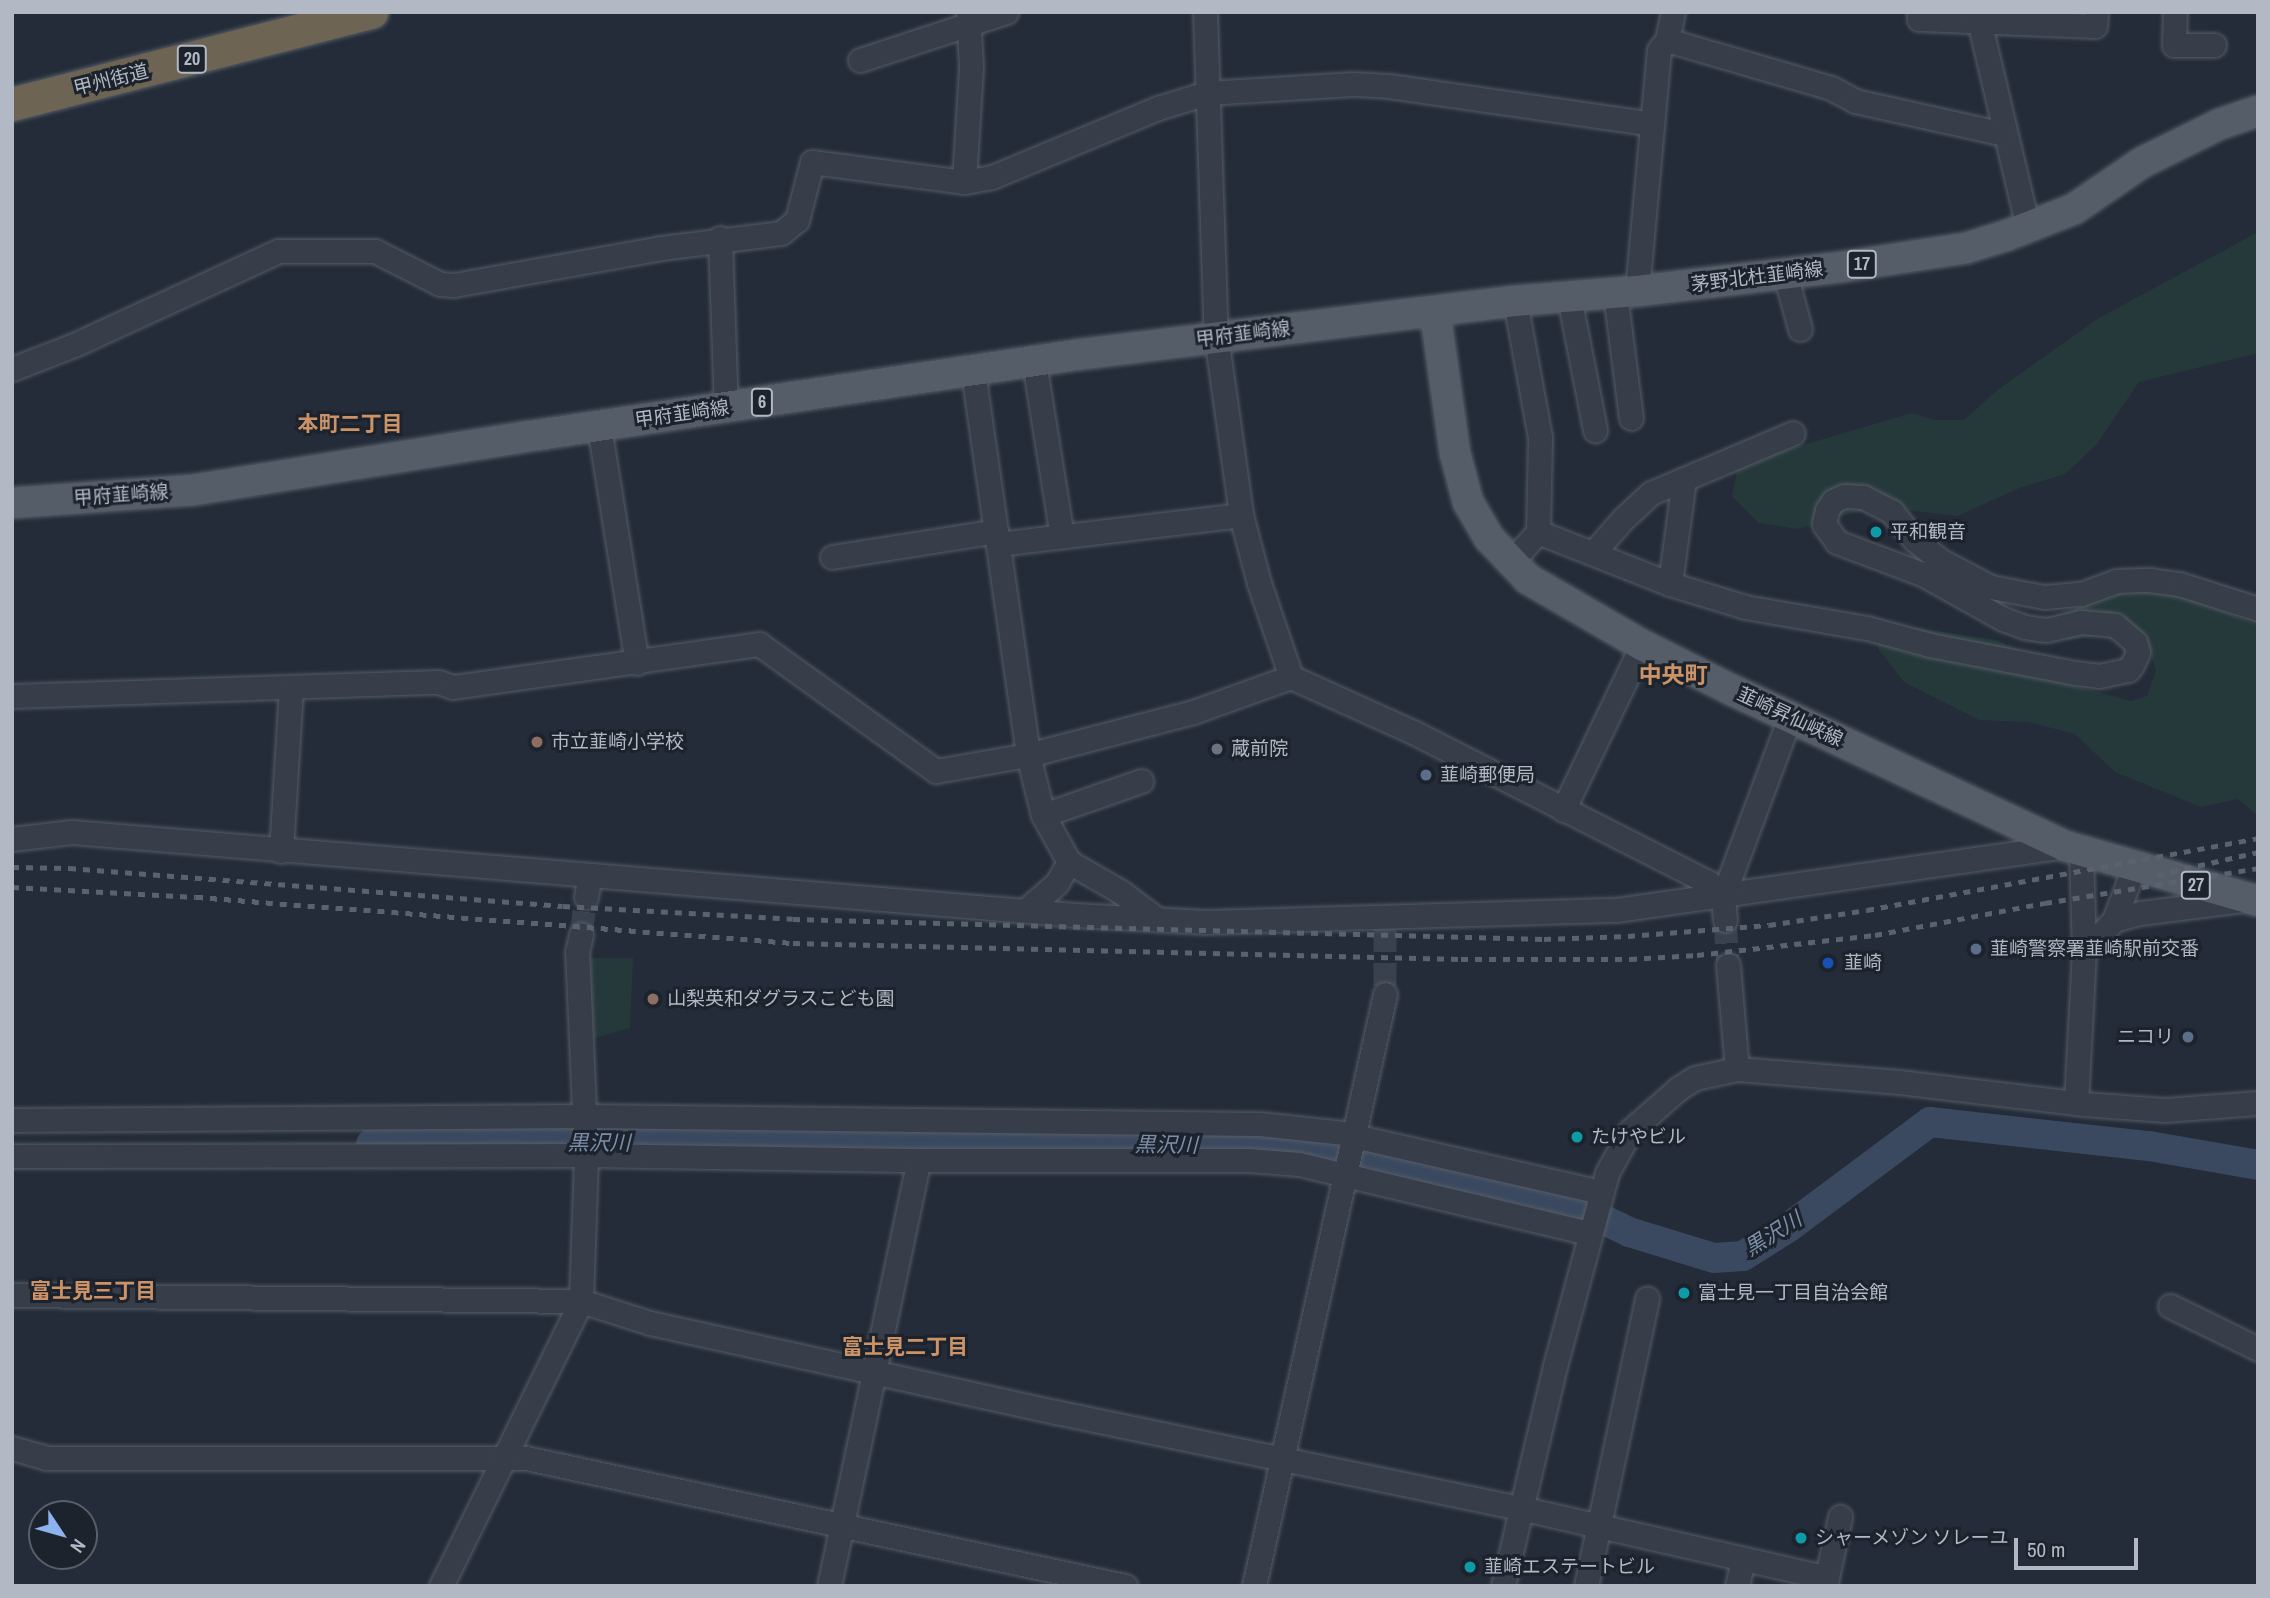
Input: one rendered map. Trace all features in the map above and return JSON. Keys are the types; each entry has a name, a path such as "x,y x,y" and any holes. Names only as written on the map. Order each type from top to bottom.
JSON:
{"highway":[{"name":"甲州街道","path":"12,104 371,12"}],"main road":[{"name":"茅野北杜韮崎線","path":"1435,311 1785,274 1966,248 2028,228 2074,209 2154,157 2220,124 2258,111"},
{"name":"甲府韮崎線","path":"12,503 193,490 599,426 1034,362 1216,336 1435,311"},
{"name":"韮崎昇仙峡線","path":"1435,311 1455,453 1468,502 1489,538 1510,563 1550,594 1642,645 1790,717 2073,848 2134,868 2254,900"}],"street":[{"path":"860,60 969,18 1006,12"},
{"path":"1205,12 1216,336 1241,515 1259,583 1291,677"},
{"path":"1631,418 1626,292 1652,124 1659,50 1667,40 1673,12"},
{"path":"1919,12 1920,19 1978,16 2095,26 2096,12"},
{"path":"2175,12 2174,45 2214,45"},
{"path":"1978,16 2028,228"},
{"path":"964,182 969,18"},
{"path":"1667,40 1831,88 1855,101 2004,134"},
{"path":"12,369 74,345 278,251 374,251 440,284 454,285 720,238 781,233 797,220 812,162 964,182 992,177 1158,108 1207,93 1353,84 1389,86 1652,124"},
{"path":"720,238 726,408"},
{"path":"1785,274 1800,329"},
{"path":"1569,297 1595,430"},
{"path":"1510,563 1538,532 1540,437 1515,301"},
{"path":"1034,362 1062,536"},
{"path":"973,372 1028,755 1043,815 1069,862 1121,892 1158,919"},
{"path":"599,426 637,663"},
{"path":"1593,553 1651,493 1793,433"},
{"path":"1670,584 1684,479"},
{"path":"1538,532 1670,584 1745,607 1867,628 1930,645 2076,673 2113,674 2128,670 2136,659 2135,642 2115,625 2081,622 2046,630 2025,627 2003,619 1922,574 1837,542 1824,524 1827,510 1833,501 1844,496 1863,497 1892,512 1915,540 1941,561 1991,587 2044,597 2081,594 2116,581 2149,580 2179,584 2258,609"},
{"path":"832,558 997,538 1062,536 1241,515"},
{"path":"12,696 438,682 453,687 759,644 936,771 1028,755 1193,712 1291,677 1413,732 1708,882 1723,896"},
{"path":"1563,810 1642,645"},
{"path":"281,851 291,688"},
{"path":"1725,920 1723,896 1790,717"},
{"path":"1043,815 1141,781"},
{"path":"12,839 72,832 281,851 588,886 1026,909 1206,922 1385,923 1616,910 2073,848 2084,953 2076,1103"},
{"path":"1026,909 1043,898 1057,883 1069,862"},
{"path":"2084,953 2114,920 2134,868"},
{"path":"2114,920 2141,912 2254,900"},
{"path":"441,1586 581,1301 586,1155 577,952 581,934"},
{"path":"1728,965 1737,1069"},
{"path":"1254,1586 1385,994"},
{"path":"1503,1586 1520,1508 1601,1192 1617,1153 1630,1131 1661,1102 1695,1078 1737,1069 1899,1082 2076,1103 2165,1110 2258,1103"},
{"path":"12,1120 585,1116 1261,1124 1354,1135 1601,1192"},
{"path":"12,1156 586,1155 919,1160 1248,1160 1299,1164 1589,1233"},
{"path":"829,1586 919,1160"},
{"path":"12,1295 581,1301 650,1323 875,1373 1520,1508 1743,1559 1826,1582 1840,1517"},
{"path":"1586,1586 1647,1298"},
{"path":"2170,1306 2258,1349"},
{"path":"12,1448 46,1458 526,1458 1125,1586"},
{"path":"1737,1586 1743,1559"}],"shaded area":[{"path":"2258,232 2258,353 2139,382 2096,445 2065,474 2022,487 1957,516 1907,510 1853,513 1798,529 1759,523 1732,496 1738,466 1786,450 1912,413 1934,420 1964,420 2000,388 2099,318"},
{"path":"2131,588 2187,598 2258,625 2258,816 2238,799 2201,807 2115,772 2075,734 2028,722 1979,720 1904,682 1879,650 1875,622 1997,640 2035,658 2067,684 2131,701 2147,696 2156,671 2149,647 2108,635 2068,640 2038,622"},
{"path":"588,958 633,958 630,1028 594,1038"}],"waterway":[{"name":"黒沢川","path":"371,1144 935,1141 1311,1147 1481,1180 1571,1204 1629,1232 1714,1258 1743,1256 1789,1227 1930,1122 2149,1146 2258,1165"}],"tunnel":[{"path":"581,934 586,897"},
{"path":"1725,920 1728,965"},
{"path":"1385,928 1385,994"}],"railway":[{"path":"12,867 69,868 563,906 793,919 1544,939 1628,936 1769,925 1867,910 2258,838"},
{"path":"2157,875 2258,852"},
{"path":"12,887 196,897 793,943 1461,959 1630,959 1697,955 1875,935 2045,903 2258,868"}],"place":[{"name":"平和観音","path":"1876,532"},
{"name":"市立韮崎小学校","path":"537,742"},
{"name":"蔵前院","path":"1217,749"},
{"name":"韮崎郵便局","path":"1426,775"},
{"name":"韮崎警察署韮崎駅前交番","path":"1976,949"},
{"name":"韮崎","path":"1828,963"},
{"name":"山梨英和ダグラスこども園","path":"653,999"},
{"name":"ニコリ","path":"2188,1037"},
{"name":"たけやビル","path":"1577,1137"},
{"name":"富士見一丁目自治会館","path":"1684,1293"},
{"name":"シャーメゾン ソレーユ","path":"1801,1538"},
{"name":"韮崎エステートビル","path":"1470,1567"}],"district":[{"name":"本町二丁目","path":"350,424"},
{"name":"中央町","path":"1673,675"},
{"name":"富士見三丁目","path":"93,1291"},
{"name":"富士見二丁目","path":"905,1347"}]}
